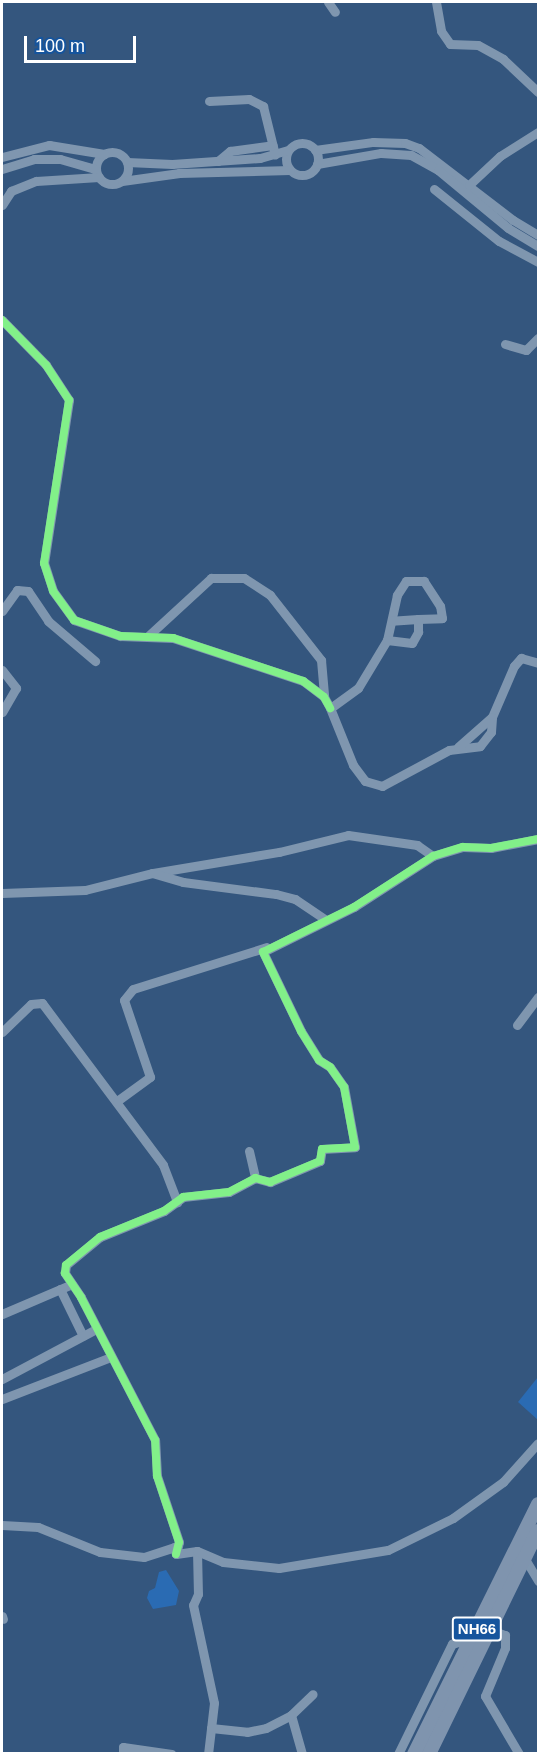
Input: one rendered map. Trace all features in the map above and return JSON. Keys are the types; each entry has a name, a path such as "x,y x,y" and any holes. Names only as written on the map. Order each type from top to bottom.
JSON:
{"highway":[{"name":"NH66","path":"414,1754 538,1504"},
{"name":"NH66","path":"429,1754 538,1531"}],"street":[{"path":"328,2 334,12"},
{"path":"436,2 441,31 450,44 478,45 503,59 538,92"},
{"path":"208,101 249,99 263,106 275,155"},
{"path":"469,185 500,156 538,132"},
{"path":"2,157 49,145 104,154 115,152 127,162 218,161 275,155 301,143 315,150 373,142 405,143 419,148 538,235"},
{"path":"218,161 230,151 273,145"},
{"path":"288,150 286,161 290,170"},
{"path":"315,150 317,164"},
{"path":"2,169 34,159 60,159 98,173 112,184 179,173 290,170 305,174 317,164 381,153 411,155 438,170 508,228 538,246"},
{"path":"98,173 104,154"},
{"path":"123,181 128,172 127,162"},
{"path":"2,205 11,191 36,181 98,173"},
{"path":"434,189 499,240 538,262"},
{"path":"2,320 46,365 69,399 46,533 44,563 53,591 74,620 120,636 173,638 303,681 324,697"},
{"path":"2,336 9,329"},
{"path":"505,344 526,350 538,338"},
{"path":"148,636 211,578 244,578 270,595 321,660 324,697 353,765 365,781 382,786 422,761 455,749 480,746 491,732 492,717 508,675 519,659 538,663"},
{"path":"330,708 358,688 387,640 397,595 406,581 424,581 440,606 442,618 392,621"},
{"path":"2,611 17,590 28,591 48,621 95,661"},
{"path":"387,640 412,643 418,632 418,619"},
{"path":"2,670 16,688 2,712"},
{"path":"455,749 492,717"},
{"path":"2,893 85,891 152,873 279,852 348,835 417,845 433,856"},
{"path":"117,1101 150,1077 124,1000 134,989 272,945 308,931 325,919 385,889 407,869 433,856 463,847 491,848 538,839"},
{"path":"152,873 183,882 276,894 295,899 325,919"},
{"path":"176,1554 180,1542 157,1476 155,1440 64,1270 84,1248 109,1231 164,1211 187,1197 230,1192 255,1178 270,1182 320,1161 322,1149 355,1147 344,1087 330,1067 319,1060 266,964 263,952 272,945"},
{"path":"517,1025 538,997"},
{"path":"2,1032 31,1005 42,1003 163,1165 177,1202"},
{"path":"249,1151 255,1178"},
{"path":"2,1314 72,1284"},
{"path":"60,1289 83,1335"},
{"path":"2,1379 96,1329"},
{"path":"2,1399 111,1357"},
{"path":"176,1554 196,1551 217,1561 273,1568 388,1550 453,1518 503,1482 538,1443"},
{"path":"2,1525 38,1527 100,1552 144,1557 174,1547 176,1554"},
{"path":"196,1551 198,1594 194,1605 214,1703 208,1754"},
{"path":"525,1559 538,1581"},
{"path":"491,1630 504,1635 505,1648 485,1696 519,1754"},
{"path":"398,1754 452,1644 472,1638"},
{"path":"211,1728 247,1732 266,1728 291,1715 313,1694"},
{"path":"291,1715 302,1754"},
{"path":"123,1754 123,1747 172,1754"}],"shaded area":[{"path":"538,1377 538,1420 518,1402"},
{"path":"166,1570 179,1591 176,1605 153,1609 147,1598 149,1591 155,1588 159,1572"}],"cycle path":[{"path":"2,320 46,365 69,400 44,563 53,591 74,620 120,636 173,638 303,681 324,697 330,708"},
{"path":"176,1554 179,1542 157,1476 155,1440 81,1297 65,1273 66,1265 100,1237 164,1211 183,1197 229,1192 255,1178 270,1182 320,1161 322,1149 355,1147 344,1087 330,1067 319,1060 301,1031 263,952 354,907 433,856 463,847 491,848 538,839"}]}
